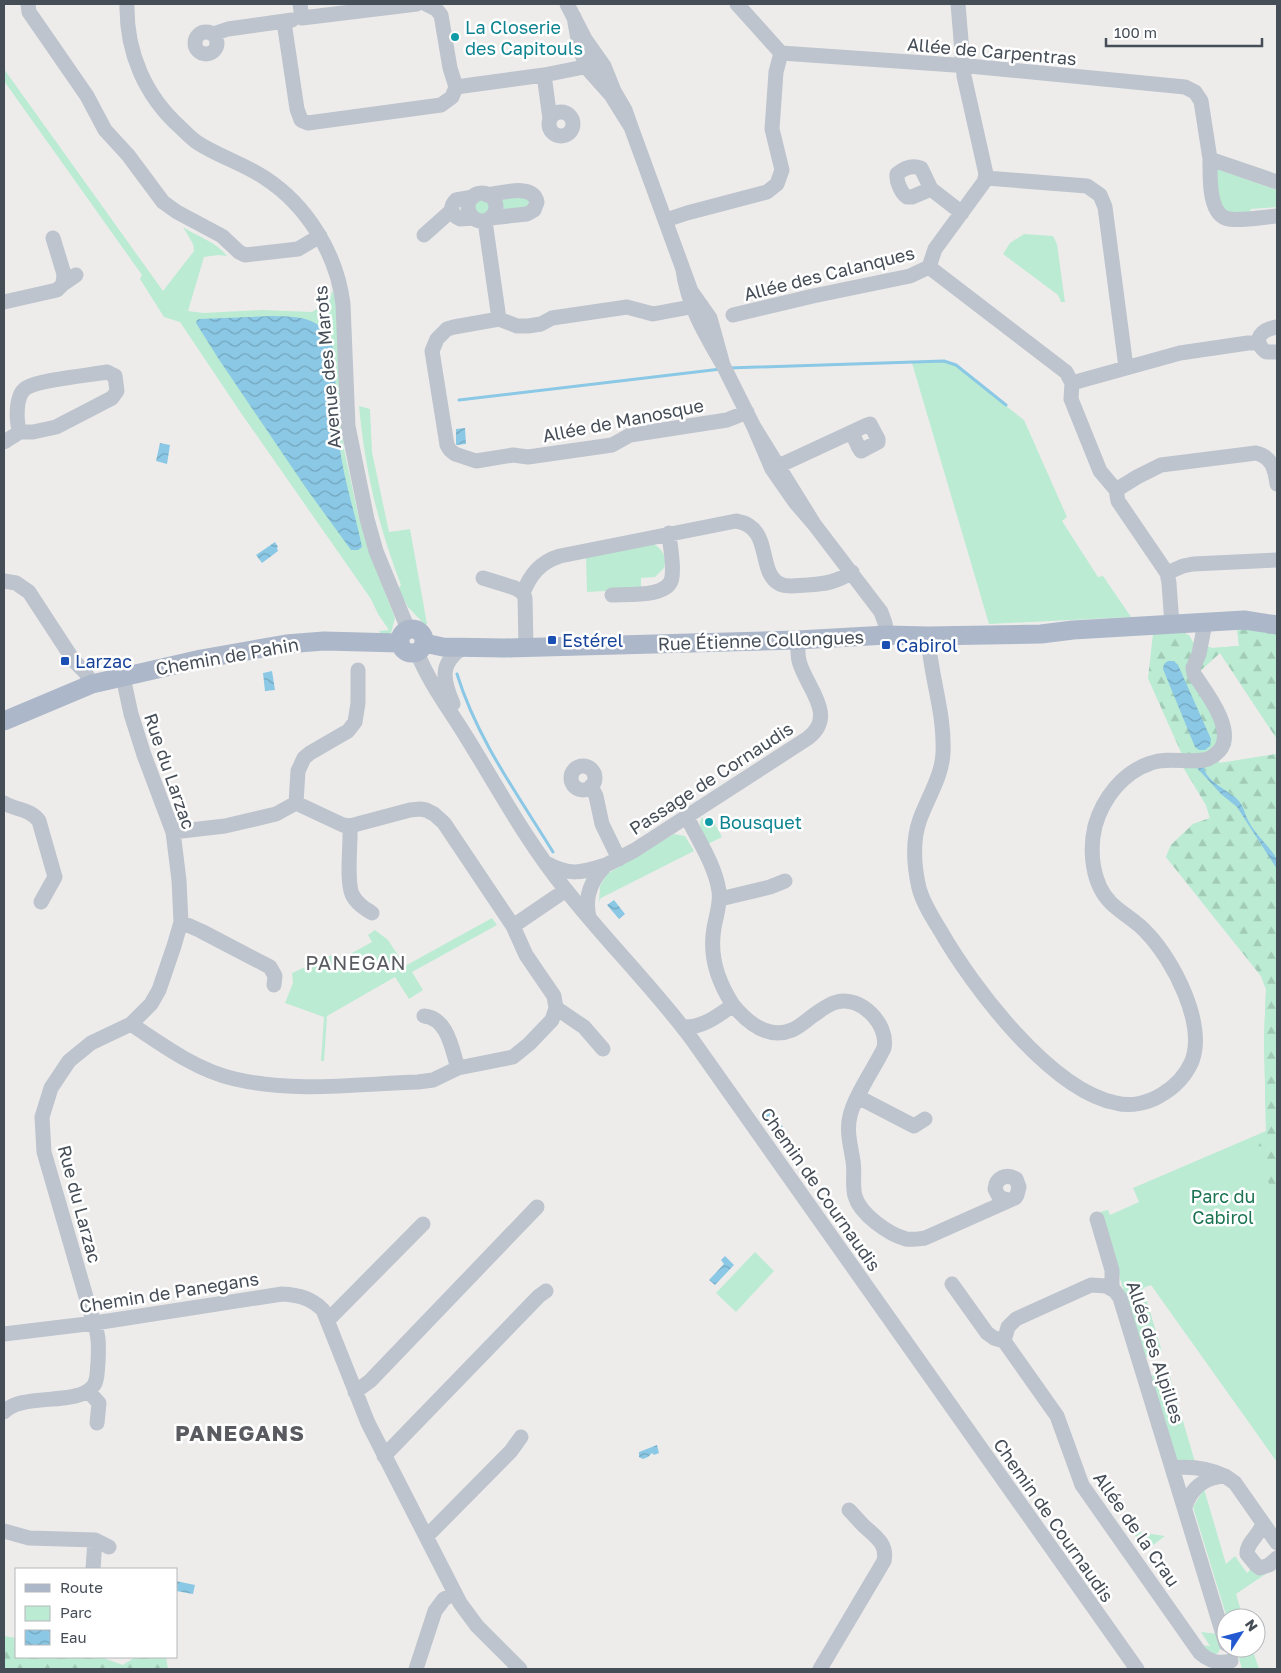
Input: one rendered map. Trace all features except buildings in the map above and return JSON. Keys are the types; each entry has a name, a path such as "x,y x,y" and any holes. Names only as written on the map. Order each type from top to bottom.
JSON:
{"main road":[{"name":"Rue Étienne Collongues","path":"421,648 1041,634 1073,630 1244,620 1277,625"},
{"path":"403,636 414,629 420,632 423,637 421,648"},
{"name":"Chemin de Pahin","path":"4,721 85,687 165,666 273,645 403,636"}],"street":[{"path":"28,4 29,12 83,90 105,130 128,155 167,206 222,236 246,256 298,249 320,236"},
{"name":"Avenue des Marots","path":"127,4 128,36 135,61 150,92 170,118 196,142 267,179 291,199 320,236 331,259 340,284 344,327 348,426 367,519 403,636"},
{"path":"213,34 228,29 284,22 301,11 417,4"},
{"path":"284,22 297,109 301,120 305,122 441,105 452,97 456,87 450,68 441,15 436,9 426,4"},
{"path":"666,220 766,192 777,184 782,170 772,129 776,72 781,53 737,4"},
{"path":"930,267 935,250 986,178 986,169 963,66 958,4"},
{"path":"571,10 591,48 611,95 631,127 691,291 705,318 725,369 754,427 776,467 814,524 881,612 887,636"},
{"path":"571,10 586,67"},
{"path":"586,67 592,57 591,48"},
{"name":"Allée de Carpentras","path":"781,53 963,66 1188,89 1195,92 1201,101 1210,159 1210,179 1214,206 1220,215 1232,219 1277,216"},
{"path":"456,87 544,76 594,65 603,75"},
{"path":"544,76 550,119"},
{"path":"1210,159 1277,182"},
{"path":"986,178 1087,186 1100,195 1105,207 1126,367"},
{"path":"931,189 962,213"},
{"path":"424,235 452,210 456,200 527,191 534,195 537,202 531,212 483,219 460,219 456,217 452,210"},
{"path":"483,219 495,212 496,208 494,199 480,196 470,200 468,209 483,219 499,319"},
{"path":"53,238 64,274 63,284"},
{"name":"Allée des Calanques","path":"705,318 721,324 733,315 910,276 930,267 1062,368 1072,383"},
{"path":"4,302 57,290 76,275"},
{"name":"Allée de Manosque","path":"705,318 653,314 626,307 552,318 541,324 528,326 517,326 499,319 450,328 437,339 433,347 446,443 450,450 458,455 476,461 513,455 528,457 612,445 630,435 727,420 747,412"},
{"path":"1277,327 1265,330 1260,336 1259,343 1266,352 1277,352"},
{"path":"1172,625 1170,583 1167,573 1118,501 1116,490 1105,478 1098,466 1071,399 1072,383 1180,353 1259,343"},
{"path":"4,442 20,432 33,432 56,427 112,398 117,391 115,376 107,372 26,388 21,393 19,399 18,422 20,432"},
{"path":"776,467 852,433"},
{"path":"1116,490 1160,465 1256,453 1267,457 1271,462 1277,484"},
{"path":"523,593 532,575 544,562 552,558 730,521 747,523 758,535 772,576 776,581 787,586 827,584 852,572"},
{"path":"612,595 658,592 667,588 672,578 669,533"},
{"path":"1167,573 1193,564 1277,560"},
{"path":"483,578 518,589 523,593 525,598 526,647"},
{"path":"4,581 16,583 29,592 74,661 85,672 85,687"},
{"path":"928,636 940,706 943,749 942,761 934,788 916,833 915,866 920,890 930,913 956,957 1002,1019 1055,1070 1074,1084 1104,1100 1126,1105 1155,1099 1180,1080 1187,1071 1194,1055 1195,1028 1186,995 1174,972 1153,940 1148,933 1103,894 1093,863 1092,840 1102,807 1123,779 1152,762 1201,761 1211,758 1221,749 1225,740 1224,727 1194,674 1193,668 1199,654 1205,623"},
{"name":"Passage de Cornaudis","path":"589,918 586,905 596,875 613,862 687,817 808,738 817,728 821,719 820,707 800,664 798,640"},
{"name":"Chemin de Cournaudis","path":"421,648 430,678 546,863 589,918 687,1032 1137,1669"},
{"name":"Chemin de Cournaudis","path":"462,648 448,660 445,673 450,697 467,738"},
{"path":"296,803 298,771 304,758 348,731 355,722 358,703 358,670"},
{"name":"Rue du Larzac","path":"88,1391 97,1378 98,1333 44,1152 42,1117 51,1088 69,1061 91,1043 131,1024 151,1004 158,992 181,922 179,880 173,832 144,755 131,714 123,678"},
{"name":"Passage de Cornaudis","path":"591,786 596,796 613,862"},
{"path":"4,803 29,812 39,821 55,877 41,902"},
{"path":"131,1024 198,1066 233,1079 268,1085 318,1087 433,1080 458,1068 513,1057 529,1044 552,1020 556,1008 554,996 526,954 513,926 444,823 434,814 426,810 410,810 350,826 336,823 296,803"},
{"path":"173,832 225,826 276,814 296,803"},
{"path":"687,817 714,872 720,899 712,950 718,974 733,1005 746,1020 769,1032 791,1030 838,1001 854,1003 865,1009 882,1028 886,1042 858,1096 849,1124 848,1133 855,1171 855,1196 859,1206 878,1224 905,1238 915,1240 924,1238 1007,1200"},
{"path":"350,826 350,888 354,898 363,908 372,913"},
{"name":"Passage de Cornaudis","path":"513,926 564,888 580,873 613,862"},
{"path":"546,863 565,871 580,873 588,878 592,885"},
{"path":"720,899 770,887 785,881"},
{"path":"181,922 201,930 270,967 275,976 274,985"},
{"path":"687,1032 715,1018 733,1005"},
{"path":"556,1008 584,1027 603,1049"},
{"path":"424,1016 429,1016 438,1022 445,1031 458,1068"},
{"path":"858,1096 914,1126 925,1119"},
{"path":"355,1392 370,1380 538,1207"},
{"name":"Allée des Alpilles","path":"1097,1219 1112,1270 1112,1289 1118,1294 1123,1303 1216,1611"},
{"path":"328,1320 423,1224"},
{"name":"Allée de la Crau","path":"952,1284 987,1333 994,1338 1004,1341 1057,1416 1082,1485 1200,1654 1213,1662 1223,1663 1231,1659"},
{"path":"1004,1341 1008,1327 1016,1319 1087,1286 1098,1285 1112,1289"},
{"path":"384,1456 546,1291"},
{"name":"Chemin de Panegans","path":"4,1334 95,1323 282,1294 296,1294 311,1300 323,1310 328,1320 355,1392 384,1456 464,1610 477,1626 520,1669"},
{"path":"4,1412 14,1404 78,1395 88,1391 99,1403 97,1423"},
{"path":"426,1537 511,1451 521,1438"},
{"path":"1173,1468 1211,1471 1225,1476 1235,1483 1277,1543"},
{"path":"1185,1507 1195,1488 1213,1478 1225,1476"},
{"path":"820,1669 884,1561 885,1556 878,1538 850,1510"},
{"path":"1263,1524 1260,1532 1248,1546 1248,1554 1260,1568 1269,1565 1277,1558"},
{"path":"4,1532 29,1538 95,1540 109,1547"},
{"path":"93,1568 95,1540"},
{"path":"416,1669 435,1611 444,1599 455,1593"}],"green space":[{"path":"4,69 163,291 194,251 193,244 183,227 212,243 227,256 204,257 188,311 203,313 262,310 312,312 328,301 333,290 337,308 344,449 358,514 368,549 395,618 391,633 382,636 379,631 389,630 371,599 180,322 164,317 140,279 142,275 4,81"},
{"path":"1217,169 1277,190 1277,207 1251,209 1248,215 1221,212 1215,171"},
{"path":"523,194 530,198 529,208 499,211 498,200"},
{"path":"482,197 489,200 492,207 489,214 482,217 475,214 472,207 475,200"},
{"path":"1024,234 1053,236 1057,244 1065,302 1061,302 1058,295 1003,254 1010,243"},
{"path":"944,361 956,365 1024,420 1067,517 1062,521 1098,577 1103,576 1131,617 989,624 912,363"},
{"path":"359,406 370,409 372,452 389,532 410,529 427,624 425,625 408,607 398,589 401,585 379,519 369,475"},
{"path":"654,544 664,554 664,568 655,577 641,578 641,589 587,592 586,556"},
{"name":"Parc du Cabirol","path":"1237,628 1277,739 1220,653 1200,671 1232,738 1218,761 1220,763 1276,754 1277,751 1277,1462 1151,1285 1143,1288 1162,1352 1144,1358 1100,1212 1108,1210 1110,1215 1139,1202 1133,1188 1266,1131 1264,1038 1266,989 1261,976 1166,857 1171,845 1193,824 1210,818 1206,805 1183,767 1181,752 1148,678 1186,634 1193,642 1212,648 1239,646"},
{"name":"Parc du Cabirol","path":"1237,628 1277,634 1277,739 1220,653 1200,671 1231,730 1231,745 1218,761 1220,763 1276,754 1277,751 1277,861 1251,825 1239,800 1212,780 1205,771 1204,766 1199,770 1221,794 1237,807 1277,869 1277,1201 1255,1153 1266,1131 1264,1038 1266,989 1261,976 1166,857 1171,845 1193,824 1210,818 1206,805 1183,767 1181,752 1148,678 1153,634 1182,632 1189,635 1193,642 1212,648 1239,646"},
{"path":"702,817 707,826 714,822 722,837 708,844 700,828"},
{"path":"674,834 685,836 694,851 601,898 599,902 600,886 607,874"},
{"path":"492,918 497,925 412,972 423,990 409,999 395,977 327,1016 324,1061 321,1061 324,1017 285,1003 293,983 292,973 334,954 339,960 372,942 368,935 375,930 388,940 405,966"},
{"path":"755,1252 774,1271 736,1312 716,1293"},
{"path":"1168,1370 1195,1462 1179,1462 1176,1458 1150,1376"},
{"path":"1204,1489 1226,1564 1235,1556 1247,1573 1253,1567 1267,1573 1236,1594 1240,1608 1224,1608 1193,1507"},
{"path":"1132,1531 1165,1536 1145,1551 1143,1548 1149,1543 1145,1538 1140,1542"},
{"path":"1201,1632 1216,1634 1216,1654 1213,1655 1199,1645 1210,1646"},
{"path":"4,1636 15,1638 15,1658 104,1658 123,1665 134,1658 166,1658 168,1669 4,1669"},
{"path":"1239,1658 1255,1658 1259,1669 1242,1669"}],"water":[{"path":"272,316 302,318 311,321 325,331 330,340 334,352 341,456 362,547 358,550 351,550 306,488 196,323 200,319"},
{"path":"465,428 466,444 456,445 456,429"},
{"path":"160,443 170,445 167,464 156,461"},
{"path":"275,542 278,551 262,563 256,555"},
{"path":"1168,661 1174,661 1178,665 1211,739 1210,746 1205,750 1199,750 1195,747 1163,669 1164,664"},
{"path":"272,671 275,690 265,691 263,673"},
{"path":"1204,766 1205,771 1212,780 1241,803 1252,827 1275,856 1277,869 1237,807 1221,794 1197,768"},
{"path":"614,900 625,914 619,919 607,905"},
{"path":"769,1108 783,1127 777,1131 763,1112"},
{"path":"725,1256 734,1265 715,1285 709,1280 724,1264 721,1260"},
{"path":"657,1445 659,1453 654,1455 652,1453 643,1459 639,1457 639,1452"},
{"path":"178,1581 195,1585 193,1594 178,1591"}],"waterway":[{"path":"729,368 944,361 956,365 1006,405"},
{"path":"459,400 721,369"},
{"path":"457,674 465,698 487,744 553,852"}],"place":[{"name":"La Closerie des Capitouls","path":"455,37"},
{"name":"Estérel","path":"552,640"},
{"name":"Cabirol","path":"886,645"},
{"name":"Larzac","path":"65,661"},
{"name":"Bousquet","path":"709,822"}],"district":[{"name":"PANEGAN","path":"356,962"},
{"name":"PANEGANS","path":"240,1432"}]}
